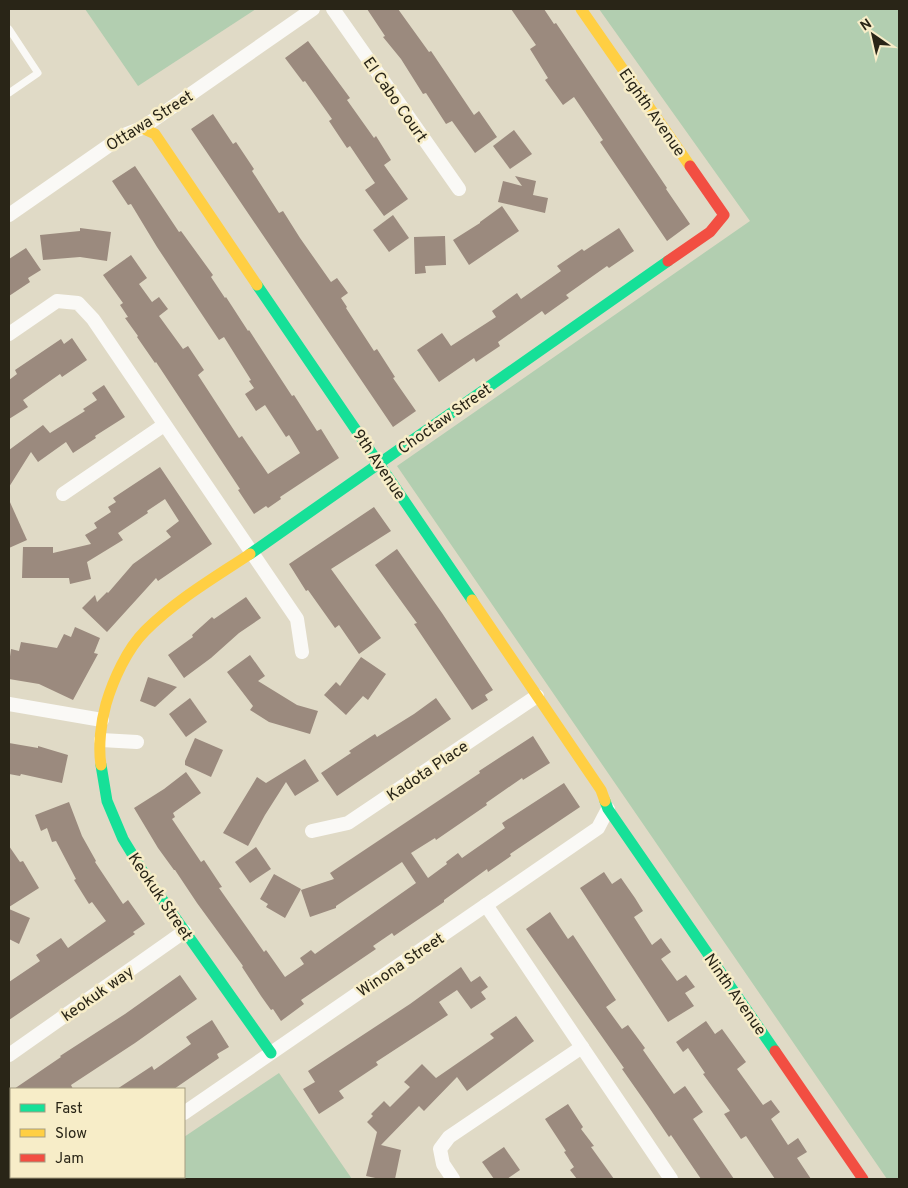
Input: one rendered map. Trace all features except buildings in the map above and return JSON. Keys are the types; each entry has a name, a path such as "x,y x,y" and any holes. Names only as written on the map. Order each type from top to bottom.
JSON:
{"street":[{"name":"Ottawa Street","path":"9,215 124,135 142,128 313,9"},
{"name":"El Cabo Court","path":"333,9 460,189"},
{"name":"Eighth Avenue","path":"581,9 724,214"},
{"name":"9th Avenue","path":"142,128 156,134 601,790 608,809"},
{"name":"Choctaw Street","path":"102,720 110,691 120,667 144,632 172,607 710,232 724,214"},
{"path":"9,334 56,301 78,303 92,319 297,619 302,652"},
{"path":"63,494 164,424"},
{"name":"Kadota Place","path":"312,831 348,823 537,696"},
{"path":"9,704 102,720"},
{"name":"Keokuk Street","path":"102,720 100,760 107,801 123,839 145,875 271,1053"},
{"path":"101,740 137,742"},
{"name":"Winona Street","path":"185,1112 598,828 608,809"},
{"name":"Ninth Avenue","path":"608,809 864,1179"},
{"path":"486,905 670,1179"},
{"name":"keokuk way","path":"9,1056 185,931"},
{"path":"453,1179 442,1164 440,1149 448,1136 582,1047"}],"lane":[{"path":"9,29 38,73 9,93"}],"green space":[{"path":"85,9 256,9 138,86"},
{"path":"599,9 899,9 899,1179 887,1179 397,466 750,221"},
{"path":"279,1073 352,1179 122,1179 185,1178 185,1136"}],"traffic: fast":[{"path":"250,554 668,261"},
{"path":"257,285 472,600"},
{"path":"101,765 107,801 123,839 145,875 271,1053"},
{"path":"605,801 608,809 775,1051"}],"traffic: slow":[{"path":"581,9 690,166"},
{"path":"142,128 155,134 257,285"},
{"path":"101,765 100,734 106,704 117,675 138,638 169,609 250,554"},
{"path":"472,600 601,790 605,801"}],"traffic: jam":[{"path":"668,261 710,232 724,215 690,166"},
{"path":"775,1051 863,1179"}]}
